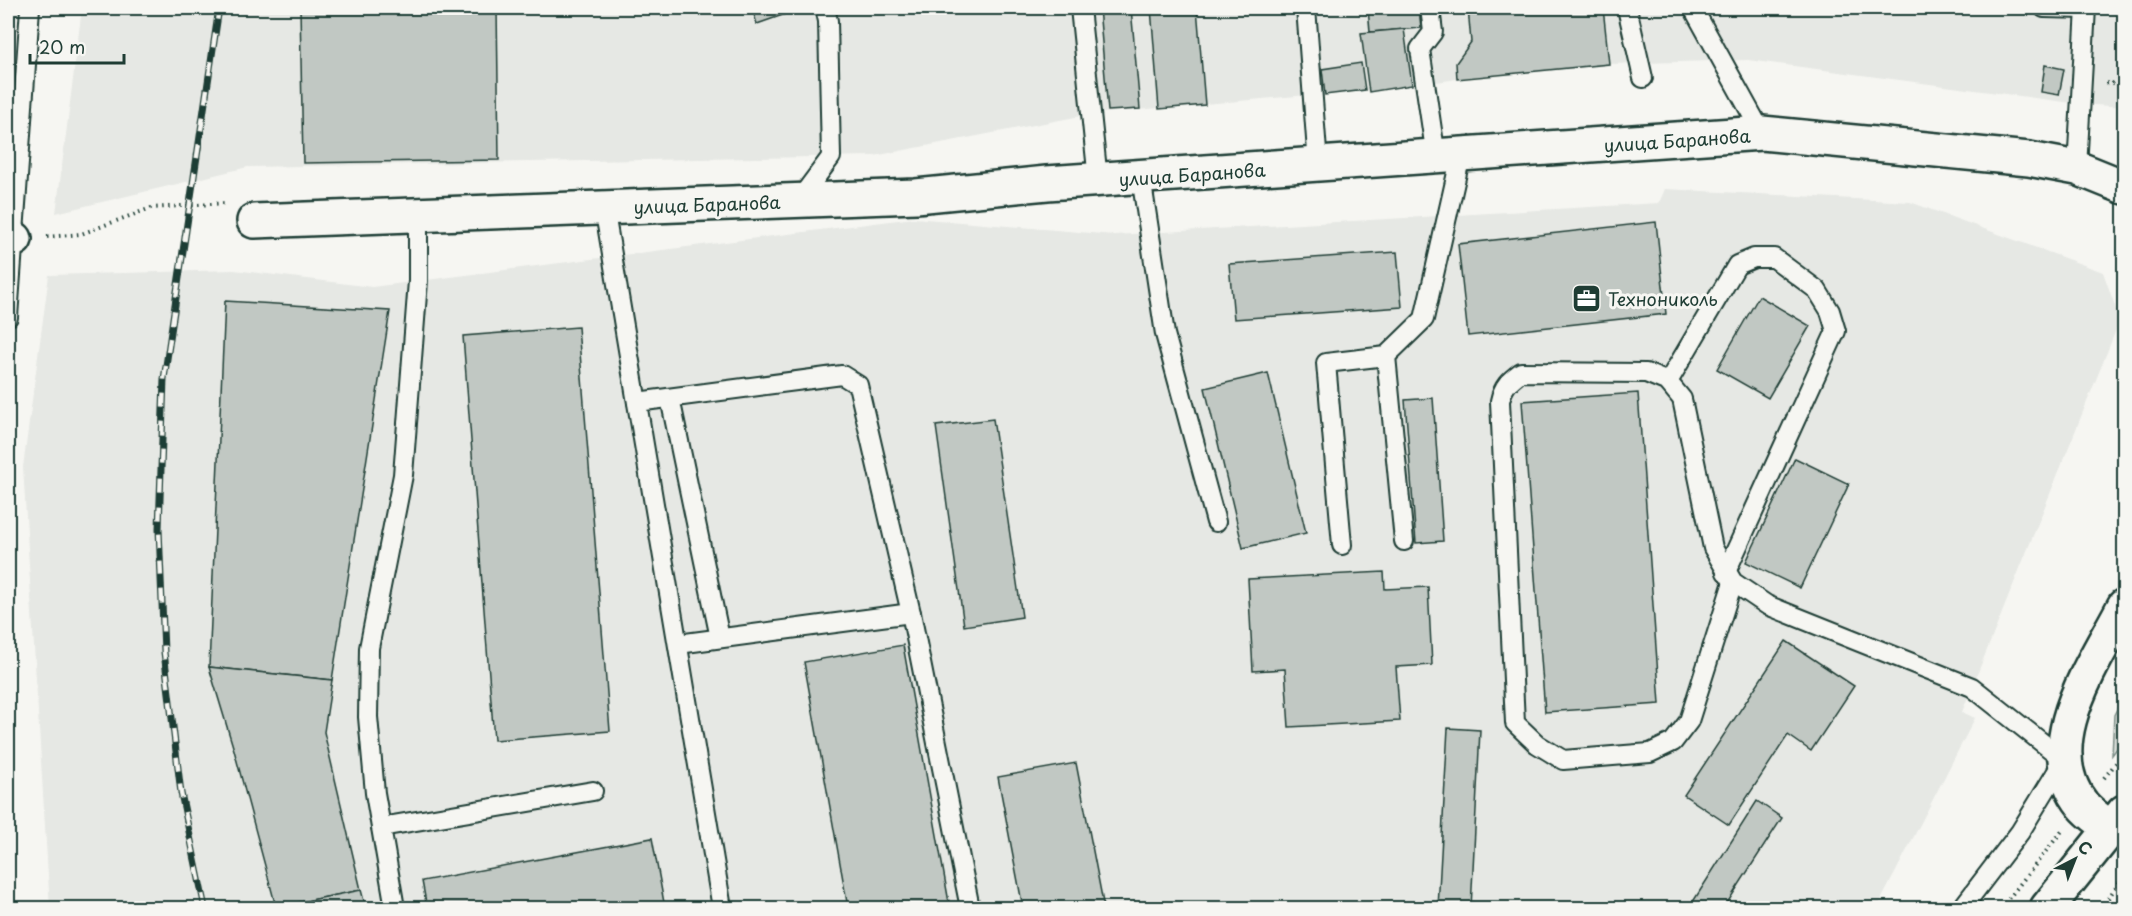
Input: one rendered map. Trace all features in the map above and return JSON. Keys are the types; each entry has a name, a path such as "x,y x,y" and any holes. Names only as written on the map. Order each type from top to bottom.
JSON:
{"street":[{"name":"улица Баранова","path":"254,221 916,195 1762,133 2029,159 2077,168 2124,187"},
{"path":"2047,909 2118,821 2083,805 2070,781 2064,760 2072,706 2124,606"}],"lane":[{"path":"8,317 11,240 30,8"},
{"path":"800,200 831,156 828,21 825,8"},
{"path":"1080,8 1098,180"},
{"path":"1306,8 1318,165"},
{"path":"1342,545 1326,363 1386,356 1424,319 1449,156 1420,49 1433,32 1430,8"},
{"path":"1627,8 1643,78"},
{"path":"1693,8 1762,133"},
{"path":"2044,8 2086,8 2077,168"},
{"path":"1141,177 1165,334 1216,522"},
{"path":"604,207 722,909"},
{"path":"395,909 375,793 369,717 369,648 403,475 418,281 418,215"},
{"path":"1668,382 1737,265 1754,258 1774,258 1817,290 1830,311 1836,331 1729,577 1689,721 1673,742 1650,753 1563,760 1537,744 1515,723 1501,412 1502,389 1521,372 1646,372 1668,382 1682,399 1713,548 1729,577 1767,605 1972,687 2064,760 2020,832 1962,909"},
{"path":"1386,356 1404,541"},
{"path":"637,402 842,375 858,385 911,613 970,909"},
{"path":"670,398 720,638"},
{"path":"678,644 911,613"},
{"path":"381,827 593,791"}],"path":[{"path":"11,240 81,234 151,208 239,202 254,221"},
{"path":"2101,909 2124,876"}],"shaded area":[{"path":"82,8 2124,8 2124,107 2080,104 1748,60 1609,64 1457,79 1369,92 1365,90 1091,114 874,156 248,167 56,213"},
{"path":"1665,189 1910,202 2103,272 2120,320 1962,712 1975,718 1877,908 50,908 23,467 49,275 234,270 372,287 914,218 1114,235 1659,203"},
{"path":"2124,695 2124,739 2112,755 2114,715"}],"building":[{"path":"300,8 497,8 499,160 303,163"},
{"path":"752,8 792,8 794,11 757,24"},
{"path":"1099,8 1131,8 1140,109 1108,111"},
{"path":"1151,8 1197,8 1205,105 1159,109"},
{"path":"1368,8 1419,8 1421,28 1370,32"},
{"path":"1468,8 1603,8 1609,64 1457,79 1456,63 1471,42"},
{"path":"1404,29 1412,85 1369,92 1361,33"},
{"path":"1361,63 1365,90 1325,95 1322,69"},
{"path":"2045,65 2064,69 2059,95 2041,92"},
{"path":"1656,222 1666,314 1468,336 1458,244"},
{"path":"1397,252 1402,307 1234,319 1229,264"},
{"path":"1759,296 1810,326 1768,398 1717,369"},
{"path":"225,301 390,311 332,680 209,667"},
{"path":"578,327 610,731 494,740 463,336"},
{"path":"1268,373 1306,533 1243,548 1205,388"},
{"path":"1638,393 1660,704 1545,712 1522,401"},
{"path":"1433,398 1443,541 1416,543 1405,400"},
{"path":"993,419 1022,617 964,626 936,426"},
{"path":"1795,458 1849,484 1800,588 1746,562"},
{"path":"1384,572 1385,589 1428,587 1432,665 1396,667 1400,721 1289,727 1285,669 1253,671 1248,579"},
{"path":"1786,641 1854,686 1811,751 1788,735 1729,825 1684,795"},
{"path":"903,645 950,908 848,908 804,662"},
{"path":"209,667 332,680 324,732 361,890 276,907"},
{"path":"1448,728 1480,730 1471,908 1438,908"},
{"path":"1076,763 1104,908 1023,908 998,777"},
{"path":"1757,801 1782,818 1724,908 1689,908"},
{"path":"652,838 665,908 427,908 422,881"},
{"path":"361,890 366,908 276,907"}],"railway":[{"path":"205,908 181,793 164,652 159,529 164,379 219,8"}],"place":[{"name":"Технониколь","path":"1587,298"}]}
